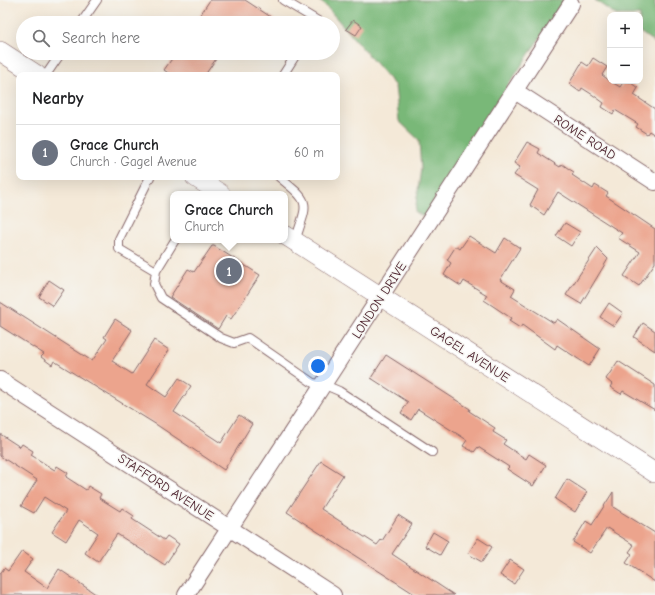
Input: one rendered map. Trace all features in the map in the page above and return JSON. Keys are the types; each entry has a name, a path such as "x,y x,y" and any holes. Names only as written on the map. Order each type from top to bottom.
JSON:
{"street":[{"name":"LONDON DRIVE","path":"186,595 571,4"},
{"path":"0,51 32,72"},
{"name":"ROME ROAD","path":"515,91 655,182"},
{"path":"200,180 216,191"},
{"name":"GAGEL AVENUE","path":"290,238 655,473"},
{"name":"STAFFORD AVENUE","path":"0,380 333,595"}],"lane":[{"path":"86,16 97,0"},
{"path":"283,0 310,16"},
{"path":"48,72 56,60"},
{"path":"285,72 293,60"},
{"path":"148,180 119,239 119,249 156,272"},
{"path":"283,180 301,195 305,202 305,210 290,238"},
{"path":"173,243 156,272 154,284 161,298 221,338 234,343 248,338 313,383 324,385 339,391 432,452"}],"green space":[{"path":"318,0 565,0 454,167 425,217 415,212 421,169 419,140 399,121 395,86 340,22 340,16 335,16 325,5"},
{"path":"595,0 655,0 655,43 643,34 643,12 612,12"}],"building":[{"path":"210,0 245,0 269,16 200,16"},
{"path":"353,20 362,26 356,35 346,29"},
{"path":"593,58 607,67 602,75 607,79 607,84 615,84 620,87 622,84 632,84 638,88 634,95 655,109 655,135 649,131 647,134 636,127 638,124 615,110 613,114 602,107 604,103 593,95 582,88 580,92 569,84 582,62 588,66"},
{"path":"171,60 215,60 207,72 167,72 164,70"},
{"path":"527,142 540,149 538,153 560,167 562,164 574,172 572,175 593,189 595,185 608,193 606,196 655,229 655,263 639,286 624,276 640,252 618,238 622,233 558,192 544,215 530,205 538,190 514,175 520,167 514,163"},
{"path":"565,223 580,232 571,246 556,236"},
{"path":"469,236 496,253 505,238 520,248 500,280 515,289 511,296 554,323 557,319 600,349 589,366 557,345 555,349 522,325 520,328 509,321 511,318 484,300 487,295 464,281 461,286 444,275 451,263 447,260 456,246 460,249"},
{"path":"212,246 260,275 231,319 226,316 218,329 170,297 188,269 194,272"},
{"path":"597,248 608,259 581,304 566,295"},
{"path":"49,280 64,290 53,306 39,297"},
{"path":"0,302 92,361 107,339 104,337 115,319 132,330 112,361 132,374 154,340 169,350 147,384 166,397 179,378 191,386 174,412 221,443 239,415 252,424 224,470 157,425 54,361 52,365 41,357 44,354 0,326"},
{"path":"609,303 623,313 614,326 600,317"},
{"path":"643,323 655,331 655,351 634,337"},
{"path":"386,355 470,409 469,411 495,428 493,432 506,440 503,444 526,459 529,454 546,465 533,486 507,469 509,467 478,447 474,452 463,446 467,440 418,409 411,420 401,413 408,402 371,378"},
{"path":"618,361 655,385 655,410 623,391 621,394 610,387 612,384 606,379"},
{"path":"0,434 20,447 22,444 33,451 31,455 53,469 55,470 57,466 68,473 66,477 86,490 88,486 101,494 99,498 120,511 122,508 134,516 132,519 164,540 167,536 179,544 165,565 117,534 98,562 85,553 98,533 79,520 66,541 52,532 66,511 44,497 34,513 21,506 37,480 0,456"},
{"path":"321,461 343,475 321,509 377,545 381,540 382,541 398,515 412,524 392,554 454,595 416,595 287,512"},
{"path":"567,479 587,492 575,512 555,499"},
{"path":"613,492 613,507 655,533 655,582 626,563 632,554 629,552 634,545 607,528 590,553 573,542 586,521 592,525"},
{"path":"433,532 448,541 440,555 425,546"},
{"path":"478,538 492,547 482,562 468,554"},
{"path":"22,551 33,559 24,572 47,588 59,569 97,595 0,595 0,574 4,568 8,571"},
{"path":"510,560 524,569 514,584 500,575"}],"place":[{"name":"Grace Church","path":"229,271"}]}
